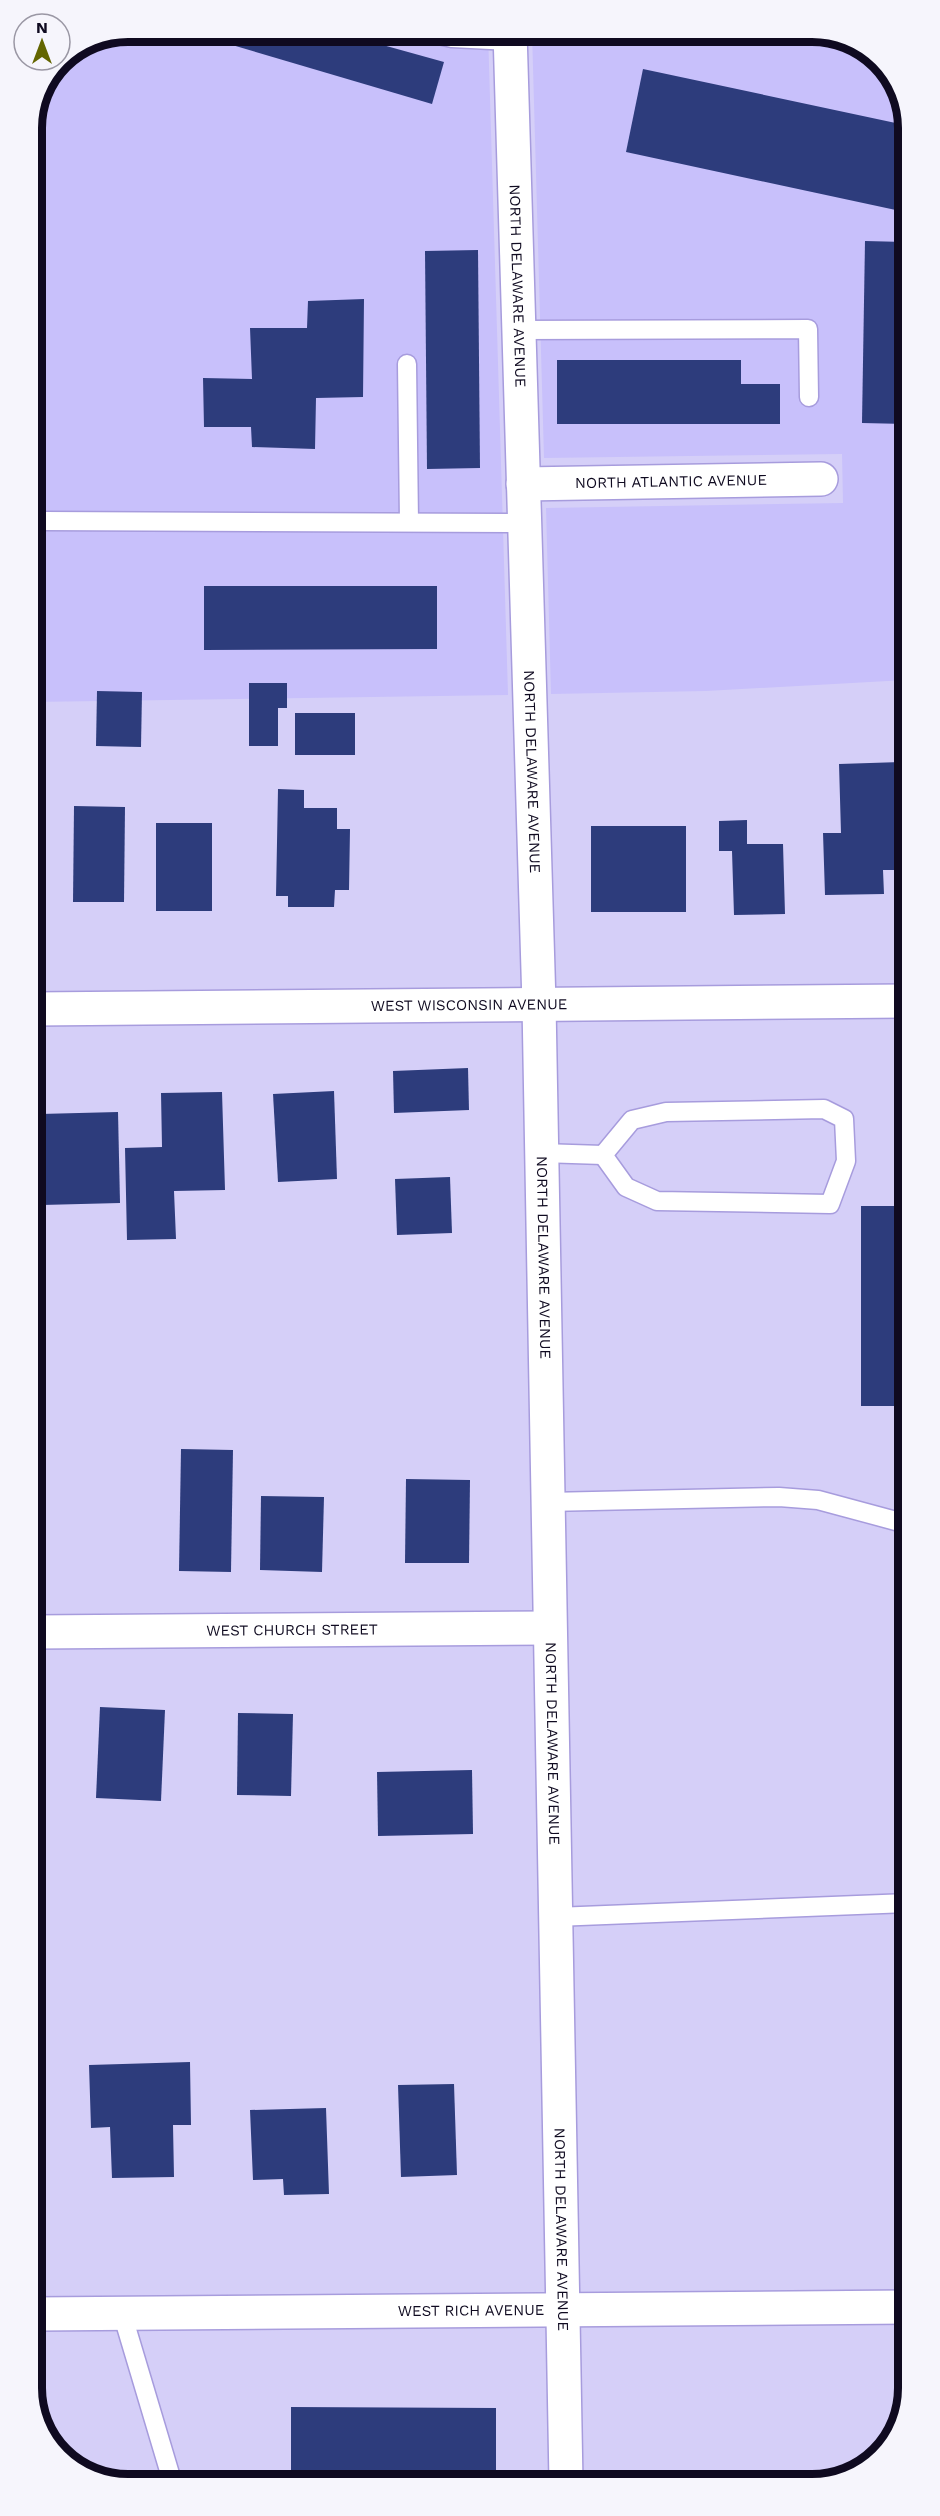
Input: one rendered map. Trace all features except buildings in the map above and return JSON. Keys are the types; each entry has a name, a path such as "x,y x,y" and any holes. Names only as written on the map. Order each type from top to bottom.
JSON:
{"street":[{"name":"NORTH DELAWARE AVENUE","path":"510,42 538,1004 566,2474"},
{"name":"NORTH ATLANTIC AVENUE","path":"523,484 821,479"},
{"name":"WEST WISCONSIN AVENUE","path":"42,1009 898,1001"},
{"name":"WEST CHURCH STREET","path":"42,1632 549,1628"},
{"name":"WEST RICH AVENUE","path":"42,2314 898,2307"}],"lane":[{"path":"519,330 808,329 809,397"},
{"path":"407,364 409,522"},
{"path":"43,521 524,523"},
{"path":"824,1110 844,1119 846,1161 830,1203 657,1201 626,1186 603,1155 632,1120 666,1112 824,1110"},
{"path":"541,1153 603,1155"},
{"path":"547,1502 779,1497 818,1500 898,1522"},
{"path":"555,1917 898,1902"},
{"path":"122,2313 170,2474"}],"shaded area":[{"path":"128,42 488,42 508,695 42,702 42,122 49,95 56,80 63,72 72,72 72,63 80,56 111,44"},
{"path":"532,42 818,42 845,49 865,60 884,80 895,105 898,128 898,680 706,691 551,694 546,508 843,503 842,454 544,458"}]}
